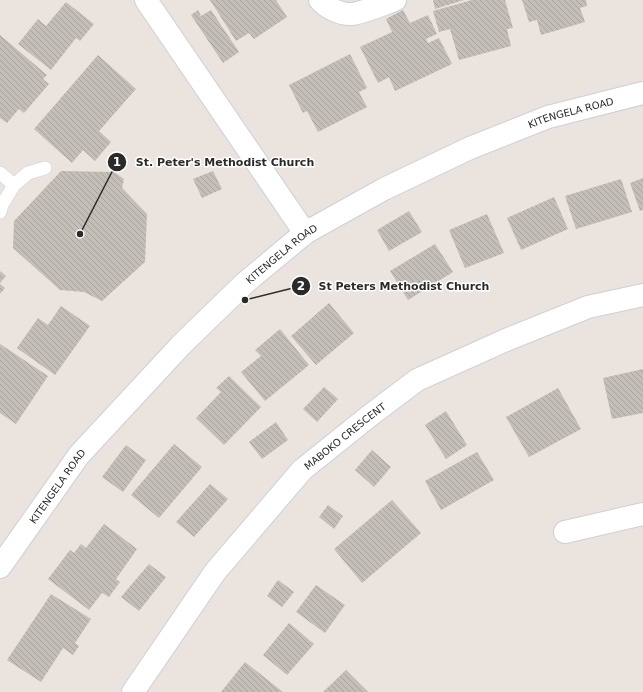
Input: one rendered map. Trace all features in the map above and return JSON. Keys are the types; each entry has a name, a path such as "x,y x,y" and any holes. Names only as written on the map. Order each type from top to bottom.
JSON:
{"street":[{"path":"146,0 305,233"},
{"path":"320,0 333,10 351,14 395,0"},
{"name":"KITENGELA ROAD","path":"0,567 84,450 182,344 245,283 305,233 384,189 470,148 548,117 643,93"},
{"name":"MABOKO CRESCENT","path":"134,692 215,572 302,470 368,417 417,380 506,340 588,307 643,295"},
{"path":"565,532 643,514"}],"lane":[{"path":"0,212 2,205 14,185 28,173 45,168"},
{"path":"0,173 14,185"}],"building":[{"path":"210,0 276,0 287,17 254,39 249,33 236,41"},
{"path":"433,0 464,0 435,9"},
{"path":"472,0 505,0 513,28 507,29 511,46 459,60 450,29 439,32 433,11"},
{"path":"522,0 586,0 587,6 580,8 585,22 541,35 537,20 529,22"},
{"path":"66,2 94,24 80,41 76,38 51,70 18,44 38,19 46,26"},
{"path":"198,10 201,16 211,10 239,52 223,63 191,15"},
{"path":"403,10 410,23 428,15 437,34 426,39 428,43 439,38 452,64 395,91 389,77 378,83 360,47 392,32 386,19"},
{"path":"0,35 47,75 43,79 49,84 24,113 19,109 7,123 0,118"},
{"path":"350,54 367,88 359,92 367,107 318,132 307,111 303,113 289,85"},
{"path":"98,55 136,89 99,131 111,142 95,161 83,150 72,163 34,129"},
{"path":"61,171 114,172 124,179 122,188 147,214 145,262 102,301 84,292 60,290 13,248 14,221"},
{"path":"213,171 222,189 202,198 193,179"},
{"path":"643,178 643,210 640,211 630,183"},
{"path":"621,179 632,212 576,229 565,196"},
{"path":"554,197 568,229 521,250 507,218"},
{"path":"409,211 422,232 389,251 377,230"},
{"path":"487,214 504,253 465,268 449,230"},
{"path":"435,244 453,272 408,300 390,271"},
{"path":"0,271 6,276 0,283"},
{"path":"0,284 5,288 0,294"},
{"path":"329,303 354,333 316,365 291,336"},
{"path":"61,306 90,326 55,375 17,348 38,318 48,325"},
{"path":"280,329 309,365 265,401 241,372 261,356 255,350"},
{"path":"0,344 48,376 16,424 0,413"},
{"path":"643,369 643,413 612,419 603,378"},
{"path":"229,376 261,407 224,445 196,418 221,392 216,388"},
{"path":"324,387 338,399 317,422 303,409"},
{"path":"558,388 581,429 529,457 506,417"},
{"path":"446,411 467,445 446,459 425,425"},
{"path":"276,422 288,440 262,459 249,442"},
{"path":"174,444 202,467 159,518 131,495"},
{"path":"126,445 146,460 123,492 102,477"},
{"path":"372,450 391,467 374,487 355,470"},
{"path":"477,452 494,480 441,510 425,481"},
{"path":"210,484 228,499 194,537 176,522"},
{"path":"392,500 421,533 362,583 334,549"},
{"path":"328,505 343,516 334,529 319,517"},
{"path":"104,524 137,549 116,579 120,582 109,597 102,593 89,610 48,579 70,550 74,553 81,544 86,548"},
{"path":"149,564 166,577 139,611 121,597"},
{"path":"278,580 294,592 282,607 267,596"},
{"path":"316,585 345,605 325,633 296,612"},
{"path":"51,594 91,619 75,643 79,646 73,655 63,648 41,682 7,660"},
{"path":"289,623 314,644 287,675 263,655"},
{"path":"245,662 283,692 221,692"},
{"path":"346,670 368,692 323,692"}],"place":[{"name":"St. Peter's Methodist Church","path":"80,234"},
{"name":"St Peters Methodist Church","path":"245,300"}]}
